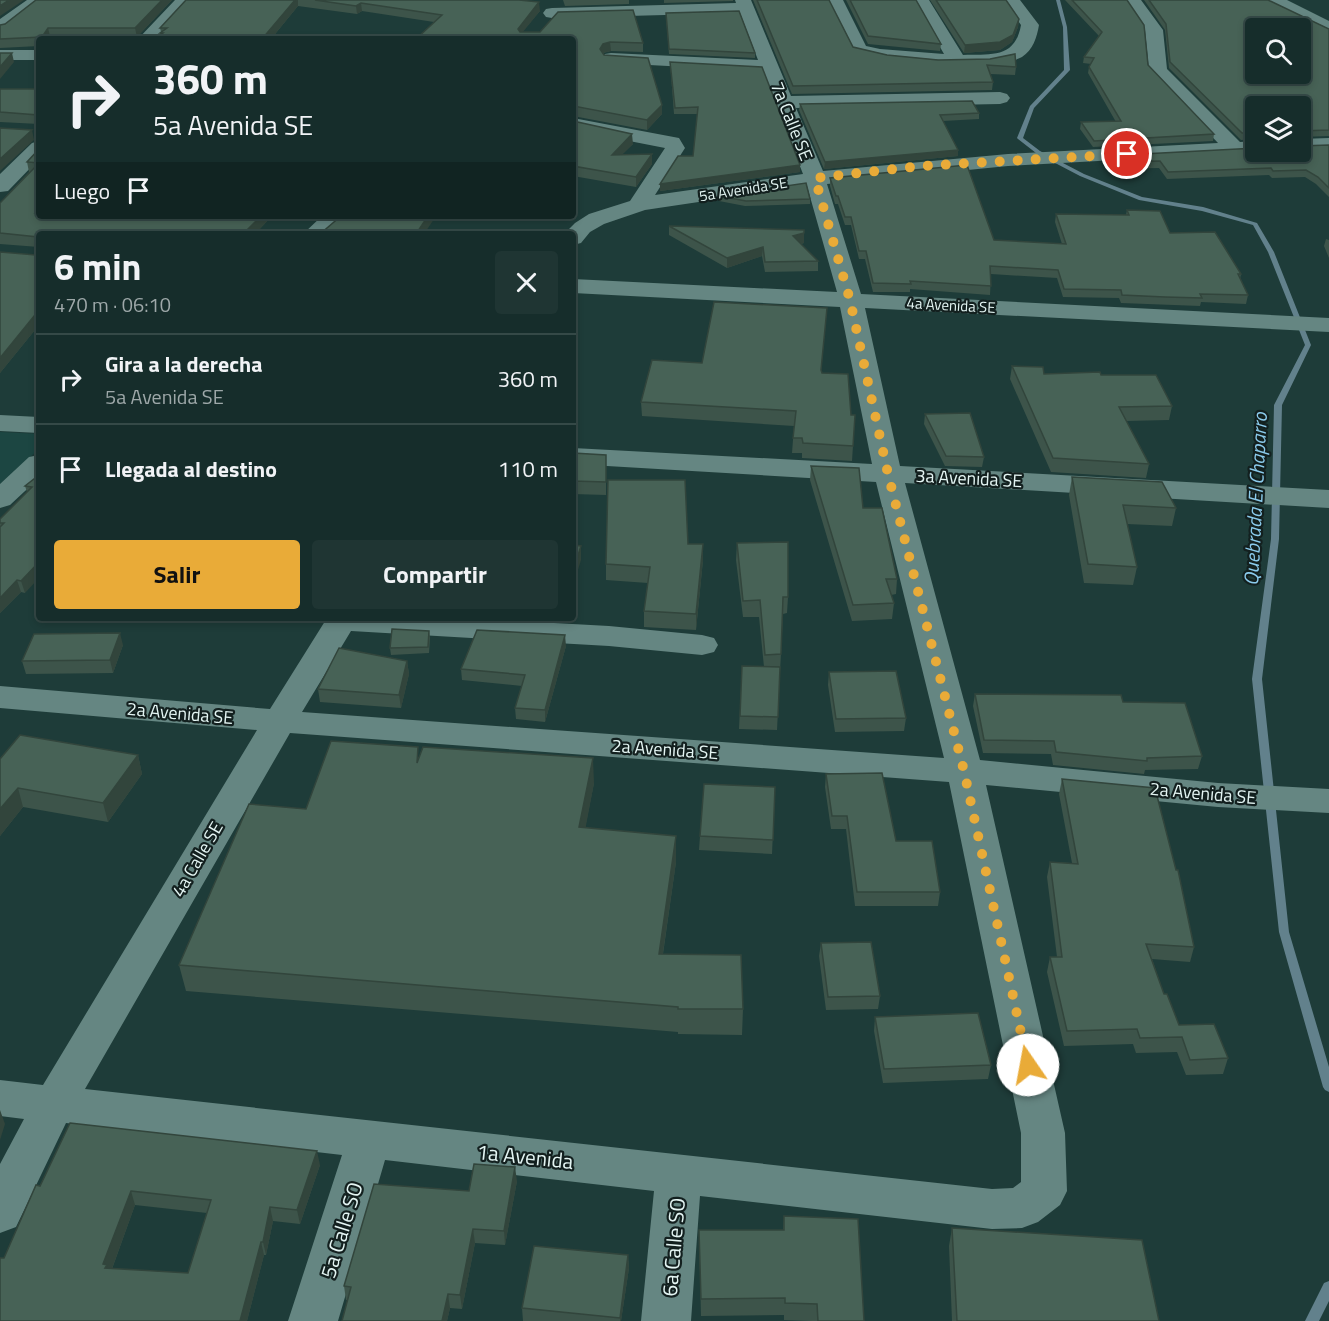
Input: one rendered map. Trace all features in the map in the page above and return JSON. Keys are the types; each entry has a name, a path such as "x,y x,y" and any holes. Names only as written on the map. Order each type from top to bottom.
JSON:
{"street":[{"path":"0,27 38,0"},
{"path":"150,36 184,0"},
{"path":"835,0 859,49 867,53 956,59 998,59 1012,55 1022,48 1028,37 1030,26 1011,0"},
{"path":"921,0 956,59"},
{"path":"1132,0 1154,30 1158,70 1235,148"},
{"path":"1274,0 1329,28"},
{"path":"550,8 745,4"},
{"name":"7a Calle SE","path":"745,4 815,178 850,300 888,474 964,771 1043,1133 1044,1191"},
{"path":"0,55 36,55"},
{"path":"611,58 770,66"},
{"path":"784,102 1000,98"},
{"path":"638,134 652,115"},
{"path":"576,124 661,138 672,142 675,147 632,206 576,231"},
{"path":"0,186 36,137"},
{"path":"1311,145 1329,144"},
{"name":"5a Avenida SE","path":"632,206 815,178 922,166 1245,148"},
{"path":"318,231 332,219"},
{"name":"4a Avenida SE","path":"576,286 672,293 1329,325"},
{"path":"0,423 36,425"},
{"name":"3a Avenida SE","path":"576,456 1329,499"},
{"path":"0,499 36,466"},
{"name":"4a Calle SE","path":"0,1213 55,1104 278,721 341,621"},
{"path":"359,621 609,636 702,645"},
{"name":"2a Avenida SE","path":"0,697 278,721 964,771 1218,795 1325,801"},
{"name":"1a Avenida","path":"0,1098 992,1209 1022,1208 1044,1191"},
{"name":"5a Calle SO","path":"313,1321 369,1139"},
{"name":"6a Calle SO","path":"666,1321 679,1173"}],"shaded area":[{"path":"0,432 36,434 36,452 0,484"}],"building":[{"path":"0,0 9,0 0,6"},
{"path":"36,0 162,0 135,28 48,28 43,36 0,39 0,25 5,24"},
{"path":"186,0 295,0 265,36 160,36 167,28 160,28"},
{"path":"315,0 519,0 539,2 518,29 520,32 540,32 558,12 633,10 643,43 610,42 603,44 600,49 604,55 648,58 662,105 647,120 576,107 576,36 419,36 442,15 361,3 356,6"},
{"path":"757,0 829,0 853,47 887,55 938,60 990,59 1015,54 1016,67 987,65 993,82 793,86"},
{"path":"850,0 916,0 941,44 868,36"},
{"path":"936,0 1006,0 1019,19 1013,35 1000,42 965,45"},
{"path":"1072,0 1127,0 1144,25 1148,65 1214,134 1094,141 1081,122 1121,121 1089,67 1094,58 1084,57 1102,32"},
{"path":"1149,0 1268,0 1306,18 1245,18 1245,84 1311,84 1311,20 1329,29 1329,130 1311,131 1311,96 1245,96 1245,133 1242,133 1170,62 1166,24"},
{"path":"739,11 755,53 669,49 666,13"},
{"path":"0,53 12,53 0,67"},
{"path":"670,62 762,67 800,165 660,184 678,156 693,156 698,107 675,108"},
{"path":"0,89 36,89 36,115 0,112"},
{"path":"972,101 979,113 940,115 958,150 825,162 800,104"},
{"path":"576,122 632,134 612,155 652,154 636,177 576,167"},
{"path":"0,128 32,130 0,159"},
{"path":"1329,145 1329,188 1318,177 1306,170 1273,171 1271,168 1168,172 1160,161 1109,162 1105,156 1245,149 1245,162 1311,162 1311,146"},
{"path":"36,152 36,163 27,162"},
{"path":"967,165 994,240 1066,244 1056,214 1129,215 1127,210 1160,211 1170,233 1215,232 1241,274 1238,274 1248,295 1200,294 1202,298 1165,297 1122,295 1121,290 1064,289 1058,270 990,266 991,286 910,281 911,284 873,283 866,251 859,251 851,217 845,217 830,178"},
{"path":"36,166 36,219 258,219 246,231 36,231 36,237 0,233 0,203"},
{"path":"806,183 810,199 746,201 719,196"},
{"path":"338,219 426,219 418,231 324,231"},
{"path":"669,226 804,230 804,233 793,236 818,261 765,262 763,247 727,258"},
{"path":"0,252 36,255 36,314 0,358"},
{"path":"714,302 827,308 821,370 822,373 848,374 851,415 855,415 853,446 803,443 802,438 793,438 796,411 641,402 652,360 702,363"},
{"path":"1012,366 1043,367 1044,374 1100,372 1101,375 1156,375 1172,406 1119,407 1149,464 1053,458"},
{"path":"970,413 984,457 946,456 925,414"},
{"path":"576,453 606,455 606,482 576,481"},
{"path":"811,466 859,468 863,508 882,508 897,579 886,579 894,603 853,605"},
{"path":"36,477 36,565 21,581 17,580 0,598 0,527 4,523 0,523 0,519 32,487 25,486"},
{"path":"1072,477 1162,482 1176,508 1123,505 1137,567 1088,564"},
{"path":"608,480 685,480 688,544 703,544 696,614 644,611 650,567 606,564"},
{"path":"788,542 788,597 783,597 781,654 765,655 760,600 743,601 737,543"},
{"path":"576,545 581,546 576,562"},
{"path":"392,629 429,631 428,647 390,648"},
{"path":"477,630 565,635 545,710 515,708 525,675 461,669"},
{"path":"120,633 110,660 22,661 34,634"},
{"path":"339,648 407,661 399,695 318,689"},
{"path":"742,666 780,667 778,717 740,716"},
{"path":"896,671 906,718 836,719 829,672"},
{"path":"975,694 1121,695 1123,702 1185,703 1202,756 1147,758 1147,761 1056,752 1054,741 984,740"},
{"path":"20,735 138,755 103,803 18,788 0,809 0,759"},
{"path":"331,741 418,747 417,763 423,747 593,758 579,827 676,836 659,954 741,955 743,1009 678,1009 678,1007 179,965 249,804 306,809"},
{"path":"882,773 896,841 932,841 940,892 857,892 847,816 832,816 826,774"},
{"path":"1062,779 1155,788 1176,870 1178,870 1194,947 1146,944 1164,994 1167,994 1179,1025 1214,1024 1228,1058 1190,1060 1182,1037 1140,1038 1137,1029 1067,1031 1050,957 1062,957 1050,862 1078,864"},
{"path":"704,784 775,787 773,840 700,836"},
{"path":"871,942 880,996 828,997 821,943"},
{"path":"978,1013 991,1065 884,1069 875,1017"},
{"path":"70,1123 317,1151 297,1210 270,1207 263,1242 261,1242 240,1321 0,1321 0,1258 4,1258 36,1185 40,1186","holes":["131,1191 211,1200 188,1273 105,1268 107,1265 103,1264"]},
{"path":"474,1164 515,1167 504,1231 473,1229 460,1295 448,1294 442,1321 342,1321 351,1287 344,1286 374,1184 469,1191"},
{"path":"784,1216 858,1219 864,1321 818,1321 817,1304 785,1303 785,1298 701,1299 699,1230 784,1230"},
{"path":"952,1228 1142,1240 1159,1321 957,1321"},
{"path":"534,1246 628,1255 620,1318 522,1308"}],"waterway":[{"name":"Quebrada El Chaparro","path":"1058,0 1065,27 1067,70 1032,107 1020,138 1038,152 1082,175 1141,199 1203,209 1255,224 1271,252 1308,345 1278,405 1275,539 1257,679 1284,932 1329,1087"},
{"name":"Quebrada El Chaparro","path":"1312,1321 1329,1287"}],"route":[{"path":"1028,1065 964,771 888,474 850,300 815,178 922,166 1127,154"}]}
